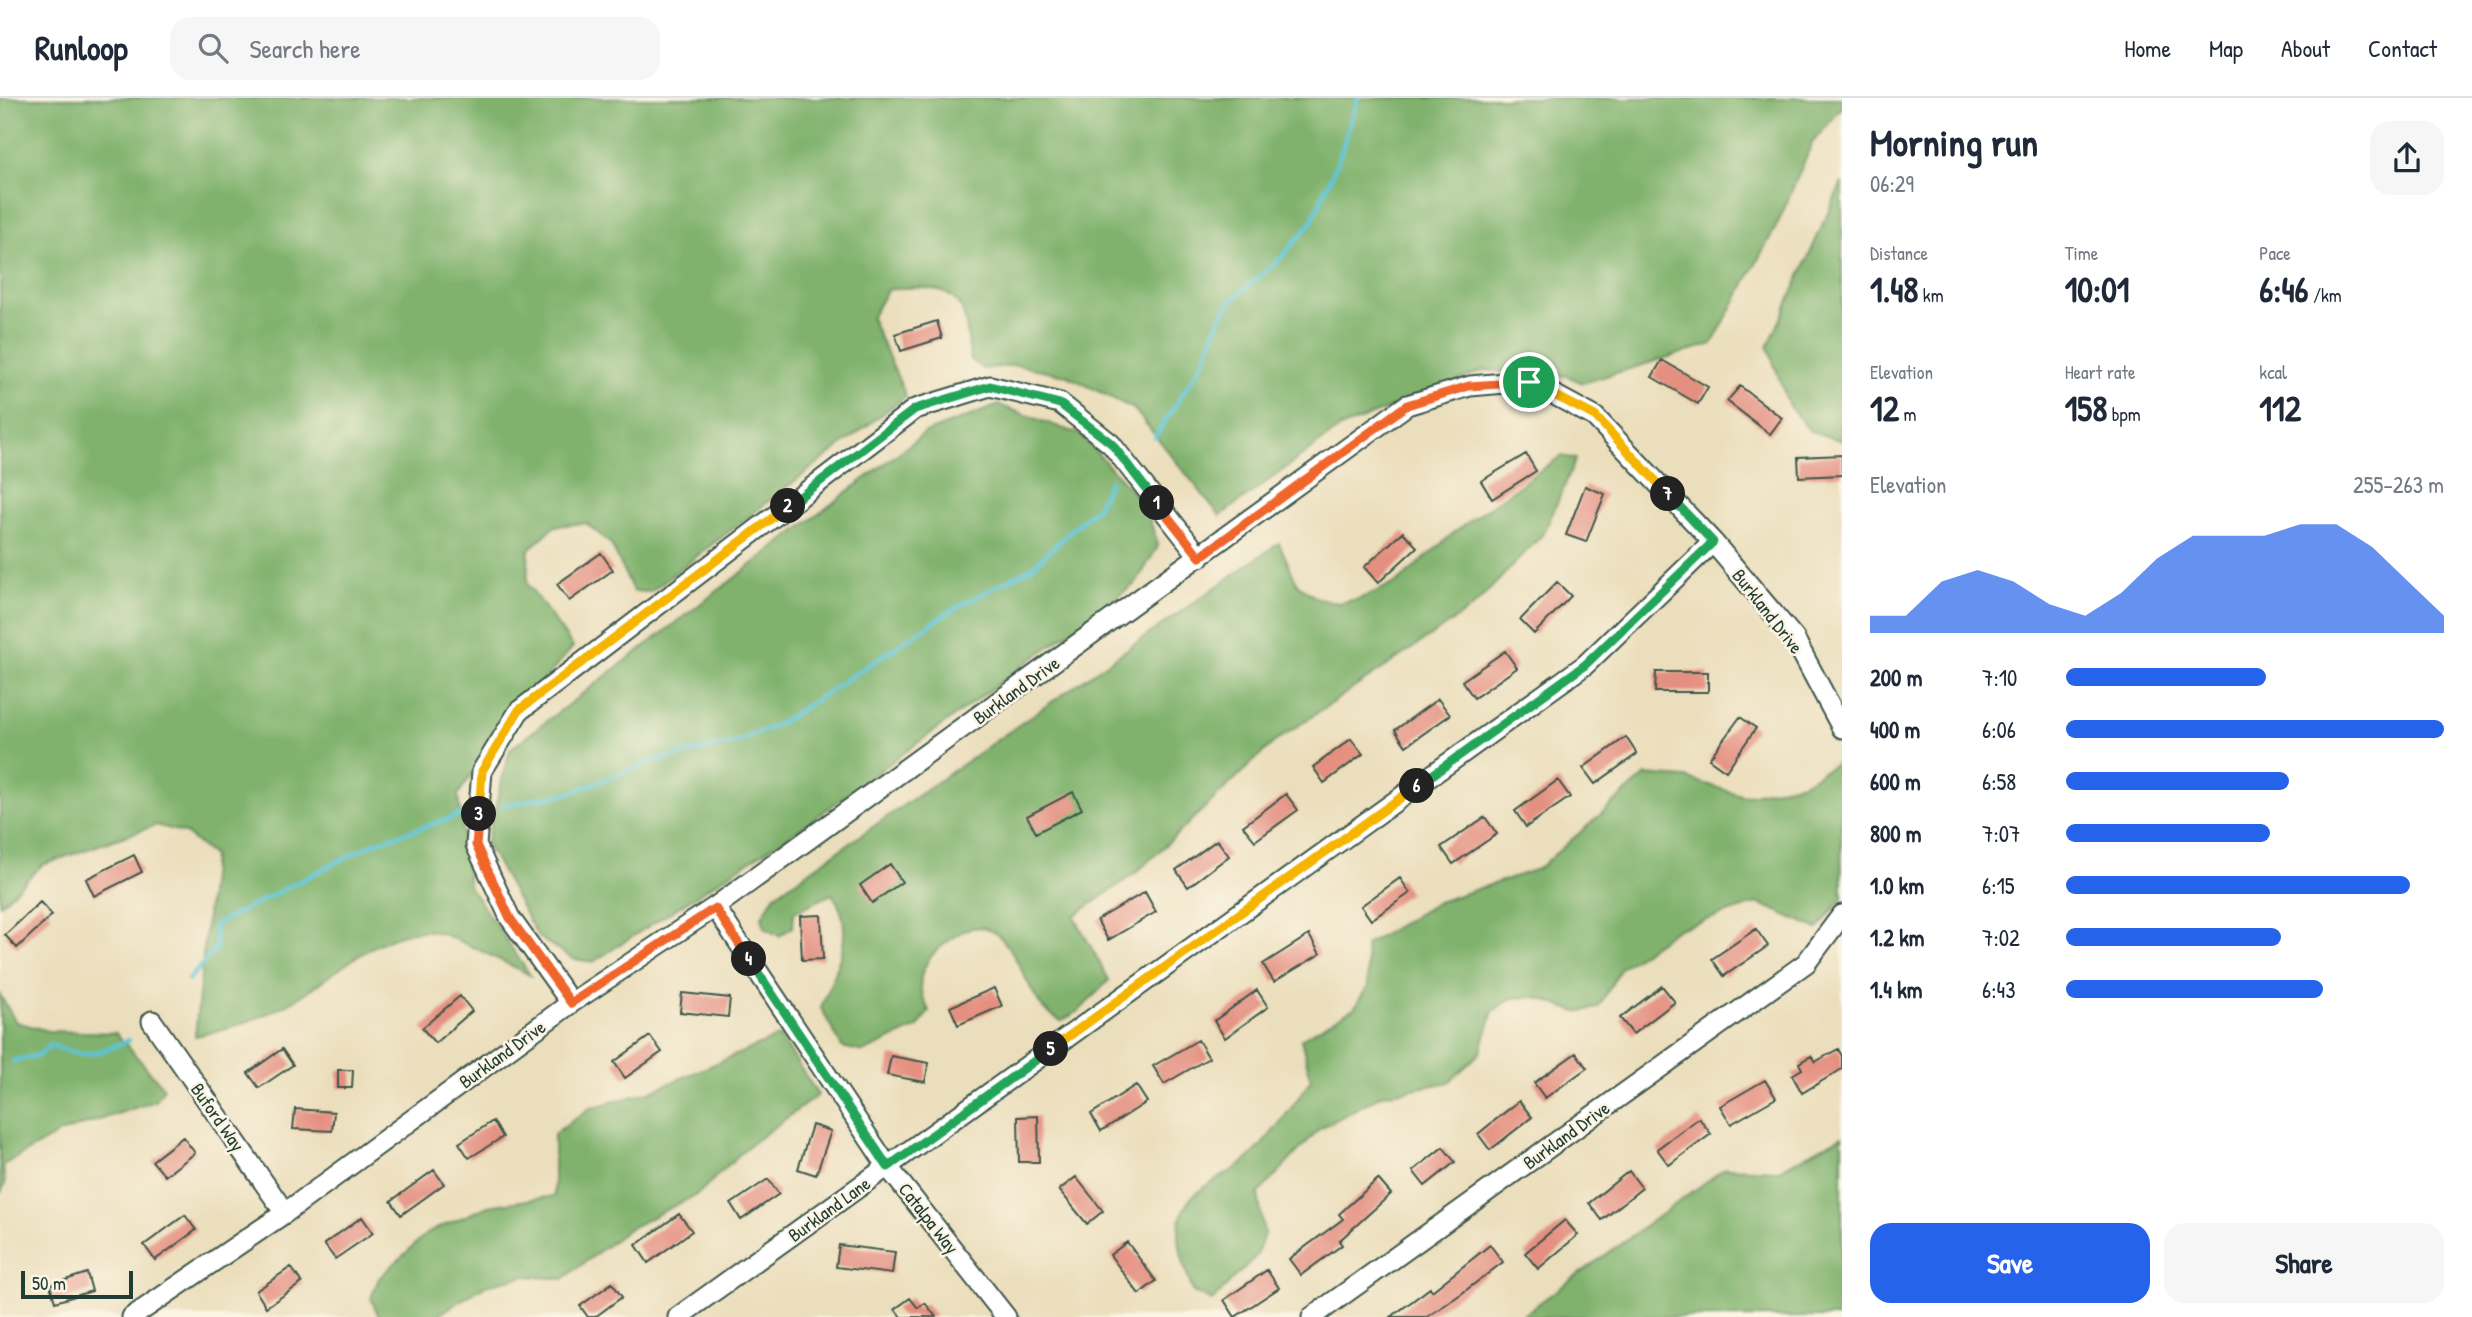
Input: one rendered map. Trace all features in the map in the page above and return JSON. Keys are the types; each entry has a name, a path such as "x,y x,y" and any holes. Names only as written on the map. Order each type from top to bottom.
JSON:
{"street":[{"name":"Burkland Drive","path":"132,1317 285,1213 571,1003 715,908 1407,405 1469,386 1529,382 1595,416 1713,542 1794,638 1842,728"},
{"path":"571,1003 510,918 476,845 482,771 519,710 915,409 990,386 1060,404 1111,443 1200,557"},
{"name":"Burkland Lane","path":"678,1317 1585,665 1713,542"},
{"name":"Catalpa Way","path":"715,908 888,1167 1006,1317"},
{"name":"Burkland Drive","path":"1312,1317 1806,962 1842,915"},
{"name":"Buford Way","path":"152,1021 285,1213"}],"green space":[{"path":"0,98 1842,98 1842,108 1812,143 1778,223 1712,344 1583,383 1567,376 1484,370 1340,428 1220,516 1134,409 1066,375 1017,365 983,369 970,359 965,321 956,301 929,288 887,290 871,318 906,396 650,592 633,591 611,544 586,523 555,526 529,549 527,583 573,647 499,732 458,795 469,886 530,975 440,933 413,932 376,945 291,1002 256,1019 195,1036 213,856 185,833 156,825 42,865 0,905"},
{"path":"1842,182 1842,441 1810,431 1789,406 1768,347"},
{"path":"999,405 1081,435 1146,507 1158,546 1136,583 807,824 593,962 573,959 538,937 486,843 510,749 925,433"},
{"path":"1561,456 1576,459 1544,533 1473,607 1273,743 1137,872 1074,916 1109,980 1079,1011 1061,1021 1047,1012 999,936 987,929 972,928 942,946 925,966 920,983 929,1011 918,1027 863,1052 842,1047 821,1008 842,951 844,922 840,908 832,894 794,912 793,927 779,936 765,928 762,917 774,896 1279,543 1297,584 1315,597 1337,603 1359,599 1398,582 1457,530"},
{"path":"1840,761 1842,898 1818,929 1758,903 1675,930 1621,968 1598,1008 1576,1012 1536,997 1512,998 1493,1011 1480,1053 1449,1082 1381,1095 1319,1129 1258,1194 1264,1234 1257,1255 1212,1301 1193,1292 1179,1243 1185,1206 1199,1191 1251,1155 1297,1100 1311,1079 1301,1039 1354,1008 1368,986 1366,945 1438,902 1538,869 1646,775 1686,778 1744,796 1803,783"},
{"path":"0,995 16,1022 48,1031 116,1033 164,1088 156,1101 60,1133 3,1165 5,1184 0,1194"},
{"path":"780,1036 818,1095 747,1147 698,1194 630,1228 563,1279 525,1276 486,1285 435,1317 379,1317 371,1298 379,1278 427,1233 488,1206 554,1196 554,1134 590,1108 649,1092"},
{"path":"1842,1136 1842,1317 1520,1317 1725,1168 1779,1170"}],"building":[{"path":"937,321 942,338 901,351 895,334"},
{"path":"1662,360 1708,387 1698,404 1652,377"},
{"path":"1740,386 1782,418 1770,434 1727,401"},
{"path":"1526,454 1536,471 1492,499 1481,481"},
{"path":"1842,455 1842,475 1799,477 1798,457"},
{"path":"1585,486 1605,494 1586,542 1566,535"},
{"path":"1403,532 1417,547 1378,583 1364,567"},
{"path":"601,553 613,570 569,601 557,584"},
{"path":"1557,582 1571,596 1534,634 1520,620"},
{"path":"1505,651 1517,668 1474,698 1462,681"},
{"path":"1656,672 1708,672 1708,692 1655,692"},
{"path":"1438,699 1450,715 1406,746 1395,730"},
{"path":"1740,717 1756,728 1726,771 1709,759"},
{"path":"1626,737 1637,754 1595,784 1583,768"},
{"path":"1351,739 1363,754 1324,783 1313,767"},
{"path":"1558,780 1570,797 1526,827 1515,811"},
{"path":"1073,792 1082,809 1036,833 1027,816"},
{"path":"1286,794 1298,810 1255,841 1243,826"},
{"path":"1485,817 1497,834 1453,864 1441,847"},
{"path":"1217,840 1229,856 1188,887 1176,870"},
{"path":"134,855 142,872 94,896 86,879"},
{"path":"890,864 902,882 872,903 860,885"},
{"path":"1400,878 1410,893 1371,920 1361,906"},
{"path":"1145,892 1156,912 1108,940 1097,920"},
{"path":"40,902 52,915 17,948 5,935"},
{"path":"821,915 823,959 802,960 800,916"},
{"path":"1756,929 1768,946 1724,976 1712,959"},
{"path":"1309,935 1320,954 1274,982 1263,964"},
{"path":"1662,986 1675,1002 1633,1034 1620,1018"},
{"path":"994,988 1002,1006 958,1025 950,1007"},
{"path":"1257,990 1268,1007 1225,1038 1214,1021"},
{"path":"682,993 730,998 728,1017 680,1012"},
{"path":"460,996 472,1011 435,1043 422,1028"},
{"path":"650,1036 662,1052 625,1078 614,1062"},
{"path":"1198,1040 1209,1058 1164,1084 1153,1066"},
{"path":"282,1049 293,1065 259,1088 248,1073"},
{"path":"1838,1049 1842,1056 1842,1069 1802,1093 1792,1075 1802,1069 1799,1063 1811,1056 1815,1062"},
{"path":"1576,1053 1587,1068 1545,1098 1534,1083"},
{"path":"891,1056 929,1063 925,1082 887,1075"},
{"path":"338,1070 353,1070 352,1088 338,1088"},
{"path":"1765,1080 1776,1098 1731,1124 1720,1106"},
{"path":"1136,1085 1147,1102 1101,1131 1091,1114"},
{"path":"1519,1101 1532,1117 1490,1150 1478,1134"},
{"path":"295,1109 334,1112 332,1131 293,1129"},
{"path":"1038,1116 1039,1162 1019,1162 1018,1117"},
{"path":"1699,1118 1711,1134 1669,1165 1657,1149"},
{"path":"493,1121 503,1137 469,1158 459,1143"},
{"path":"812,1125 831,1131 816,1175 798,1169"},
{"path":"183,1137 195,1153 165,1176 152,1161"},
{"path":"1443,1147 1455,1162 1425,1186 1413,1171"},
{"path":"434,1170 444,1184 401,1215 391,1201"},
{"path":"1629,1171 1642,1188 1602,1220 1589,1203"},
{"path":"1076,1177 1103,1211 1087,1224 1059,1190"},
{"path":"768,1179 779,1194 741,1220 731,1204"},
{"path":"1378,1179 1391,1194 1339,1241 1342,1245 1301,1275 1289,1259 1343,1219 1339,1214"},
{"path":"679,1214 692,1231 648,1263 636,1245"},
{"path":"185,1215 196,1230 155,1260 144,1245"},
{"path":"362,1217 373,1233 335,1259 324,1244"},
{"path":"1565,1220 1578,1235 1538,1269 1525,1253"},
{"path":"1127,1242 1156,1281 1139,1294 1110,1255"},
{"path":"839,1245 895,1252 892,1274 836,1267"},
{"path":"1490,1245 1503,1262 1461,1294 1427,1317 1391,1317 1430,1288 1432,1291"},
{"path":"291,1267 302,1283 266,1307 256,1291"},
{"path":"1267,1270 1279,1288 1235,1317 1224,1300"},
{"path":"87,1273 92,1291 55,1302 50,1285"},
{"path":"612,1283 622,1297 595,1317 588,1317 580,1306"},
{"path":"910,1298 918,1308 925,1303 936,1317 901,1317 895,1309"}],"waterway":[{"path":"1155,437 1203,362 1219,320 1231,301 1282,257 1311,223 1338,161 1358,98"},
{"path":"503,805 570,793 654,761 741,741 782,722 952,610 1031,568 1097,507 1110,481"},
{"path":"188,980 216,949 214,925 374,843 467,813"},
{"path":"13,1061 39,1055 50,1045 82,1054 98,1052 129,1040"}],"route":[{"path":"1529,382 1595,416 1713,542 1585,665 888,1167 715,908 571,1003 510,918 476,845 482,771 519,710 915,409 990,386 1060,404 1111,443 1200,557 1407,405 1469,386 1529,382"}]}
